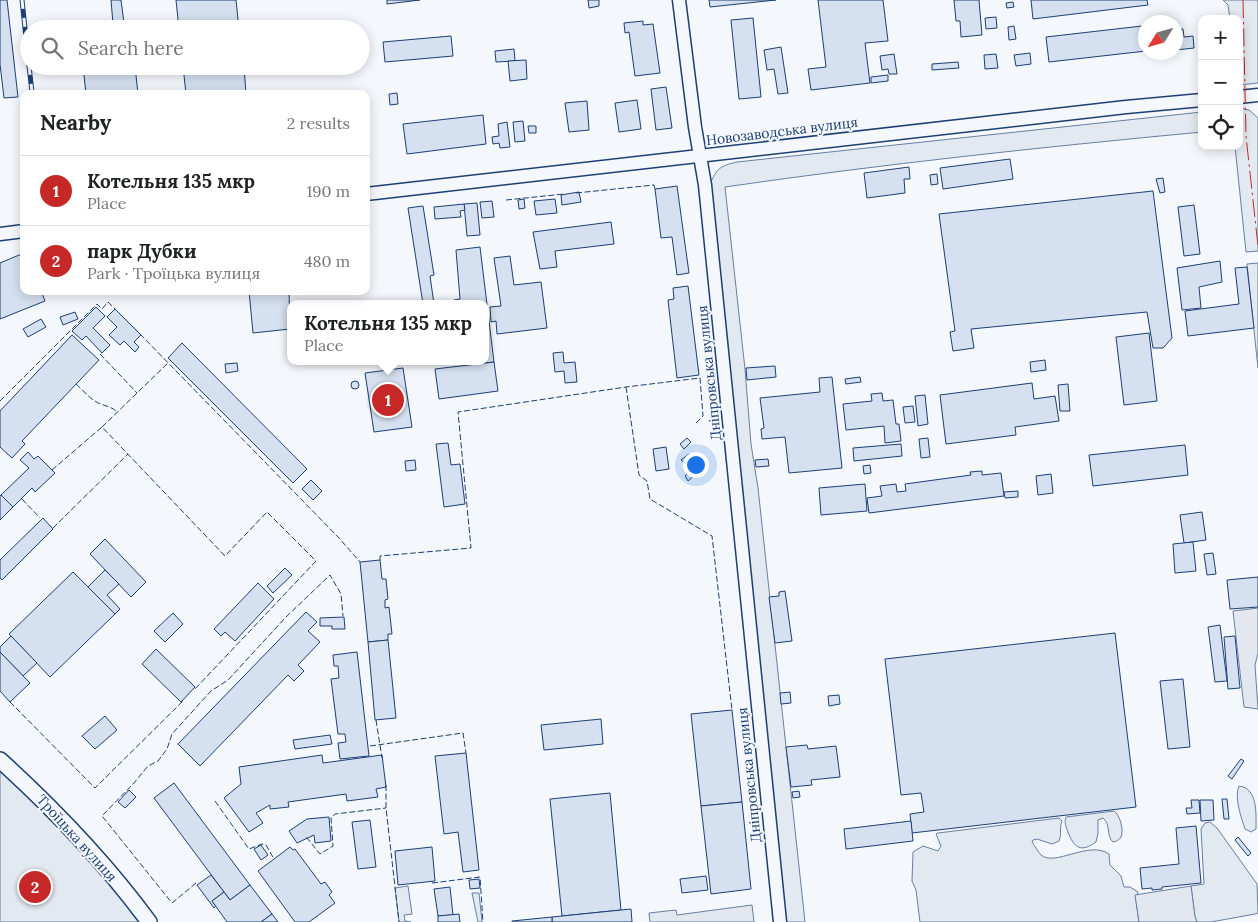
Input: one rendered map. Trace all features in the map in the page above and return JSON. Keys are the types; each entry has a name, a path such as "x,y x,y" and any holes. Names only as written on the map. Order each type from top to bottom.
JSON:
{"main road":[{"name":"Троїцька вулиця","path":"0,760 76,833 106,866 149,922"}],"street":[{"name":"Дніпровська вулиця","path":"679,0 707,205 780,922"},
{"path":"1243,97 1258,95"},
{"name":"Новозаводська вулиця","path":"370,194 1198,100"},
{"path":"0,234 20,232"}],"shaded area":[{"path":"1223,0 1258,0 1258,83 1243,85 1243,15 1229,15 1228,5"},
{"path":"1243,109 1249,110 1258,118 1258,251 1246,252 1235,150 1243,150"},
{"path":"1198,112 1198,132 963,156 725,187 745,369 751,444 758,488 805,922 786,922 710,184 720,168 737,162"},
{"path":"1258,263 1258,368 1247,264"},
{"path":"1258,608 1258,653 1255,665 1258,709 1244,707 1233,611"},
{"path":"0,771 70,838 140,922 0,922"},
{"path":"1239,786 1250,791 1255,803 1256,829 1251,832 1245,829 1240,813 1237,796"},
{"path":"1114,811 1120,819 1122,827 1122,834 1119,840 1113,842 1107,823 1103,818 1098,820 1096,842 1082,848 1073,842 1066,826 1066,817"},
{"path":"1059,818 1062,821 1059,841 1052,844 1037,839 1033,840 1032,842 1040,854 1047,858 1055,858 1092,850 1109,854 1110,865 1121,876 1124,887 1130,887 1138,892 1136,901 1139,922 920,922 916,890 912,881 913,852 923,846 938,851 941,846 936,834"},
{"path":"1210,822 1217,828 1257,884 1258,913 1211,922 1197,922 1191,886 1204,884 1201,829 1205,823"},
{"path":"408,886 412,914 404,915 405,921 411,922 399,922 395,888"},
{"path":"1191,886 1197,922 1139,922 1135,895"},
{"path":"472,893 479,893 482,922 478,922"},
{"path":"752,905 754,922 650,922 649,913 676,910 677,915"}],"building":[{"path":"0,0 7,0 18,97 4,98 0,64"},
{"path":"111,0 121,0 124,20 113,20"},
{"path":"176,0 236,0 238,20 178,20"},
{"path":"387,0 420,0 387,4"},
{"path":"588,0 599,0 599,6 589,8"},
{"path":"709,0 776,0 710,7"},
{"path":"818,0 883,0 888,41 865,43 870,83 811,90 808,69 826,67"},
{"path":"954,0 979,0 982,35 961,37 960,21 956,21"},
{"path":"1031,0 1147,0 1148,5 1033,19"},
{"path":"1013,2 1014,7 1007,8 1006,3"},
{"path":"996,17 997,28 986,29 985,18"},
{"path":"753,18 761,97 739,99 731,20"},
{"path":"643,21 643,25 653,24 660,73 635,76 629,32 625,33 624,23"},
{"path":"1014,26 1016,39 1009,40 1008,27"},
{"path":"1138,26 1138,52 1049,62 1046,37"},
{"path":"1183,29 1184,37 1193,36 1194,48 1183,49"},
{"path":"451,36 453,56 385,62 383,42"},
{"path":"781,47 788,93 778,94 774,69 767,70 764,50"},
{"path":"514,49 515,61 496,62 495,51"},
{"path":"1030,53 1031,64 1016,66 1014,55"},
{"path":"894,54 897,74 889,74 888,69 882,70 880,56"},
{"path":"996,54 998,68 985,69 984,55"},
{"path":"526,60 527,79 510,81 508,61"},
{"path":"958,62 959,68 932,70 932,64"},
{"path":"84,75 136,75 138,90 86,90"},
{"path":"184,75 245,75 246,90 186,90"},
{"path":"888,75 888,81 871,83 871,77"},
{"path":"666,87 672,128 656,130 651,89"},
{"path":"397,93 398,104 390,105 389,94"},
{"path":"637,100 641,129 619,132 615,103"},
{"path":"587,101 589,130 569,132 565,103"},
{"path":"483,115 486,144 407,154 403,124"},
{"path":"523,121 525,141 515,142 513,122"},
{"path":"507,122 510,147 500,148 499,143 493,144 492,137 499,136 498,124"},
{"path":"528,126 536,126 536,133 529,133"},
{"path":"1010,159 1013,179 943,189 940,168"},
{"path":"909,167 910,179 904,179 905,193 867,198 864,173"},
{"path":"937,174 938,184 931,185 930,175"},
{"path":"1163,178 1165,192 1160,193 1156,179"},
{"path":"677,186 689,273 677,275 672,237 661,238 655,189"},
{"path":"1153,191 1172,338 1163,348 1153,348 1147,312 971,329 974,348 953,351 950,332 955,331 939,214"},
{"path":"579,192 581,202 562,205 561,195"},
{"path":"524,199 525,208 519,209 518,200"},
{"path":"555,199 557,213 536,215 534,201"},
{"path":"492,201 494,217 482,218 480,202"},
{"path":"477,203 480,235 467,236 464,204"},
{"path":"464,204 465,210 460,211 461,217 435,219 434,207"},
{"path":"1194,205 1200,254 1184,256 1178,207"},
{"path":"423,206 434,275 430,276 433,300 422,300 408,208"},
{"path":"611,222 614,244 555,251 557,267 540,269 533,232"},
{"path":"480,247 486,300 454,300 460,299 456,250"},
{"path":"20,255 20,295 43,295 45,301 0,319 0,263"},
{"path":"510,256 514,285 541,282 547,328 497,334 496,321 491,322 490,307 501,306 494,258"},
{"path":"1220,261 1222,282 1199,287 1201,308 1182,310 1177,268"},
{"path":"1247,267 1254,328 1188,336 1185,311 1239,304 1235,268"},
{"path":"688,286 699,375 677,378 668,300 674,299 673,288"},
{"path":"249,295 289,295 289,300 287,300 287,329 253,333"},
{"path":"96,307 105,316 93,328 110,345 102,353 86,336 82,340 72,331"},
{"path":"115,309 141,335 134,342 139,347 135,352 124,341 120,345 109,335 117,327 107,317"},
{"path":"75,312 78,319 63,325 60,317"},
{"path":"41,319 46,327 28,337 23,329"},
{"path":"489,321 494,362 489,363"},
{"path":"1149,333 1157,401 1124,405 1116,337"},
{"path":"72,335 99,360 22,441 25,444 12,458 0,447 0,411"},
{"path":"182,343 307,469 293,483 168,358"},
{"path":"563,352 564,363 575,362 577,382 565,383 564,371 555,372 553,353"},
{"path":"1045,360 1046,370 1031,372 1030,362"},
{"path":"494,362 498,391 439,399 435,369 489,365 489,363"},
{"path":"237,363 238,371 226,373 225,364"},
{"path":"775,366 776,377 747,380 746,368"},
{"path":"403,368 412,427 374,432 365,373"},
{"path":"832,377 842,468 789,473 785,437 762,439 761,429 764,428 760,398 820,392 819,378"},
{"path":"860,377 861,382 846,384 845,379"},
{"path":"355,381 359,385 355,389 351,385"},
{"path":"1032,383 1034,399 1055,396 1059,421 1015,427 1016,435 946,444 940,395"},
{"path":"1068,384 1070,411 1060,411 1058,385"},
{"path":"882,393 883,401 893,400 896,424 899,424 901,441 885,443 884,426 846,430 843,404 872,401 871,394"},
{"path":"925,395 928,424 918,426 915,396"},
{"path":"913,406 915,422 905,423 903,407"},
{"path":"687,438 691,442 684,449 680,444"},
{"path":"928,438 930,457 921,458 919,439"},
{"path":"448,443 451,465 460,464 465,504 444,507 436,444"},
{"path":"901,444 902,456 854,461 853,448"},
{"path":"1185,445 1188,475 1093,486 1089,455"},
{"path":"666,447 669,469 656,471 653,449"},
{"path":"28,452 34,459 38,456 55,473 35,492 32,488 13,507 1,495 29,468 20,460"},
{"path":"689,454 693,458 686,464 681,460"},
{"path":"768,459 769,466 756,467 755,460"},
{"path":"415,460 416,470 406,471 405,461"},
{"path":"870,465 871,473 864,474 863,466"},
{"path":"692,470 696,474 688,481 685,476"},
{"path":"982,471 982,475 1001,473 1004,496 869,513 867,498 882,496 880,486 896,484 897,492 906,491 905,484 971,475 970,472"},
{"path":"1051,474 1053,493 1038,495 1036,476"},
{"path":"311,480 322,491 313,500 302,489"},
{"path":"865,484 867,511 821,515 819,488"},
{"path":"1018,491 1018,497 1005,498 1004,492"},
{"path":"0,496 13,507 0,520"},
{"path":"1202,512 1206,540 1184,543 1180,515"},
{"path":"43,518 53,529 2,580 0,578 0,560"},
{"path":"105,539 146,582 131,597 90,554"},
{"path":"1193,542 1196,571 1175,573 1173,544"},
{"path":"1213,553 1216,574 1207,575 1204,554"},
{"path":"380,560 382,579 386,579 388,599 385,600 385,608 389,607 392,634 388,634 388,640 368,642 360,562"},
{"path":"285,568 292,575 273,593 267,586"},
{"path":"105,570 119,584 107,595 120,609 115,614 88,587"},
{"path":"73,572 115,614 50,677 9,634"},
{"path":"1258,577 1258,607 1230,609 1227,580"},
{"path":"258,583 274,599 235,641 225,632 221,636 214,629"},
{"path":"785,591 792,641 775,643 769,597 779,596 779,592"},
{"path":"306,612 317,622 308,631 320,642 298,665 304,671 294,681 288,675 200,766 178,744"},
{"path":"173,613 183,624 165,642 154,631"},
{"path":"344,617 345,629 332,629 332,626 320,626 320,618"},
{"path":"1220,625 1227,681 1215,682 1208,627"},
{"path":"1115,633 1136,807 912,833 910,814 924,812 921,793 901,795 885,659"},
{"path":"11,636 37,663 23,676 0,652 0,647"},
{"path":"1235,636 1240,688 1228,689 1224,637"},
{"path":"388,640 396,718 375,720 368,642"},
{"path":"156,649 195,687 181,702 142,664"},
{"path":"0,652 30,683 10,702 0,691"},
{"path":"357,652 369,756 340,759 338,743 346,742 345,734 338,734 331,679 339,678 338,666 334,666 333,655"},
{"path":"1183,679 1190,747 1168,749 1160,681"},
{"path":"790,692 791,703 781,704 780,693"},
{"path":"839,695 840,704 829,706 828,696"},
{"path":"732,710 742,802 701,806 691,714"},
{"path":"105,716 117,730 95,749 82,736"},
{"path":"601,719 603,744 544,750 541,725"},
{"path":"330,735 332,744 295,749 293,740"},
{"path":"807,745 808,749 836,746 840,777 811,780 812,785 791,787 786,747"},
{"path":"466,753 479,870 463,872 458,832 444,834 435,756"},
{"path":"322,755 323,763 382,755 386,787 376,789 378,797 347,801 346,794 288,802 289,807 270,809 270,805 256,813 263,823 249,832 224,798 241,784 239,767"},
{"path":"1241,759 1244,761 1232,779 1228,776"},
{"path":"174,783 250,885 230,900 154,798"},
{"path":"129,790 136,797 125,808 118,802"},
{"path":"799,791 800,797 793,798 792,792"},
{"path":"610,793 621,910 562,916 550,799"},
{"path":"1222,799 1227,799 1229,819 1224,819"},
{"path":"1191,800 1199,800 1200,813 1187,814 1186,808 1192,808"},
{"path":"1200,800 1213,800 1214,820 1201,821"},
{"path":"742,802 751,889 711,894 701,806"},
{"path":"329,817 331,841 315,843 314,835 297,843 289,831 307,819"},
{"path":"370,820 376,867 358,869 352,822"},
{"path":"911,821 913,841 846,849 844,829"},
{"path":"1196,826 1201,883 1162,887 1162,889 1142,889 1140,868 1179,864 1176,828"},
{"path":"1238,837 1251,853 1248,856 1235,840"},
{"path":"261,845 268,855 261,860 254,849"},
{"path":"290,847 293,850 295,849 321,884 325,882 332,892 329,895 335,903 309,922 295,922 258,871"},
{"path":"432,847 435,881 398,885 395,851"},
{"path":"211,875 224,892 212,901 216,906 214,908 197,885"},
{"path":"706,876 708,890 682,893 680,879"},
{"path":"479,879 480,888 470,889 469,880"},
{"path":"250,885 272,914 261,922 227,922 212,901 224,892 230,900"},
{"path":"450,887 453,915 438,916 434,889"},
{"path":"631,909 632,922 552,922 552,917"},
{"path":"272,914 278,922 261,922"},
{"path":"459,914 460,922 438,922 438,916"},
{"path":"552,917 552,922 512,922 512,921"}],"railway":[{"path":"22,0 24,20"},
{"path":"30,75 32,90"}],"fence":[{"path":"576,193 654,185 655,189"},
{"path":"506,200 564,194"},
{"path":"0,401 97,304 102,309 108,302 117,311"},
{"path":"140,334 339,538 360,562"},
{"path":"100,354 137,393"},
{"path":"102,427 169,362"},
{"path":"380,560 380,556 471,548 458,412 700,378 703,416 694,425"},
{"path":"76,384 92,399 117,412"},
{"path":"626,387 639,475 647,481 650,499 712,536 732,710"},
{"path":"52,470 102,427 225,556 267,512 316,561 194,690"},
{"path":"53,528 128,454"},
{"path":"22,499 40,518"},
{"path":"196,883 172,903 102,816 148,766 158,761 167,749 172,734 211,691 228,680 286,617 330,575 341,594 343,616"},
{"path":"10,702 95,788 184,700"},
{"path":"376,720 382,758"},
{"path":"370,746 463,733 466,753"},
{"path":"386,785 386,808 399,922"},
{"path":"215,801 249,849 262,844 266,845 274,859"},
{"path":"306,838 320,854 333,846 331,818 335,814 386,808"},
{"path":"432,883 480,877 483,922"}],"power":[{"path":"1243,0 1246,136 1258,246"}],"place":[{"name":"Котельня 135 мкр","path":"388,400"},
{"name":"парк Дубки","path":"35,887"}]}
